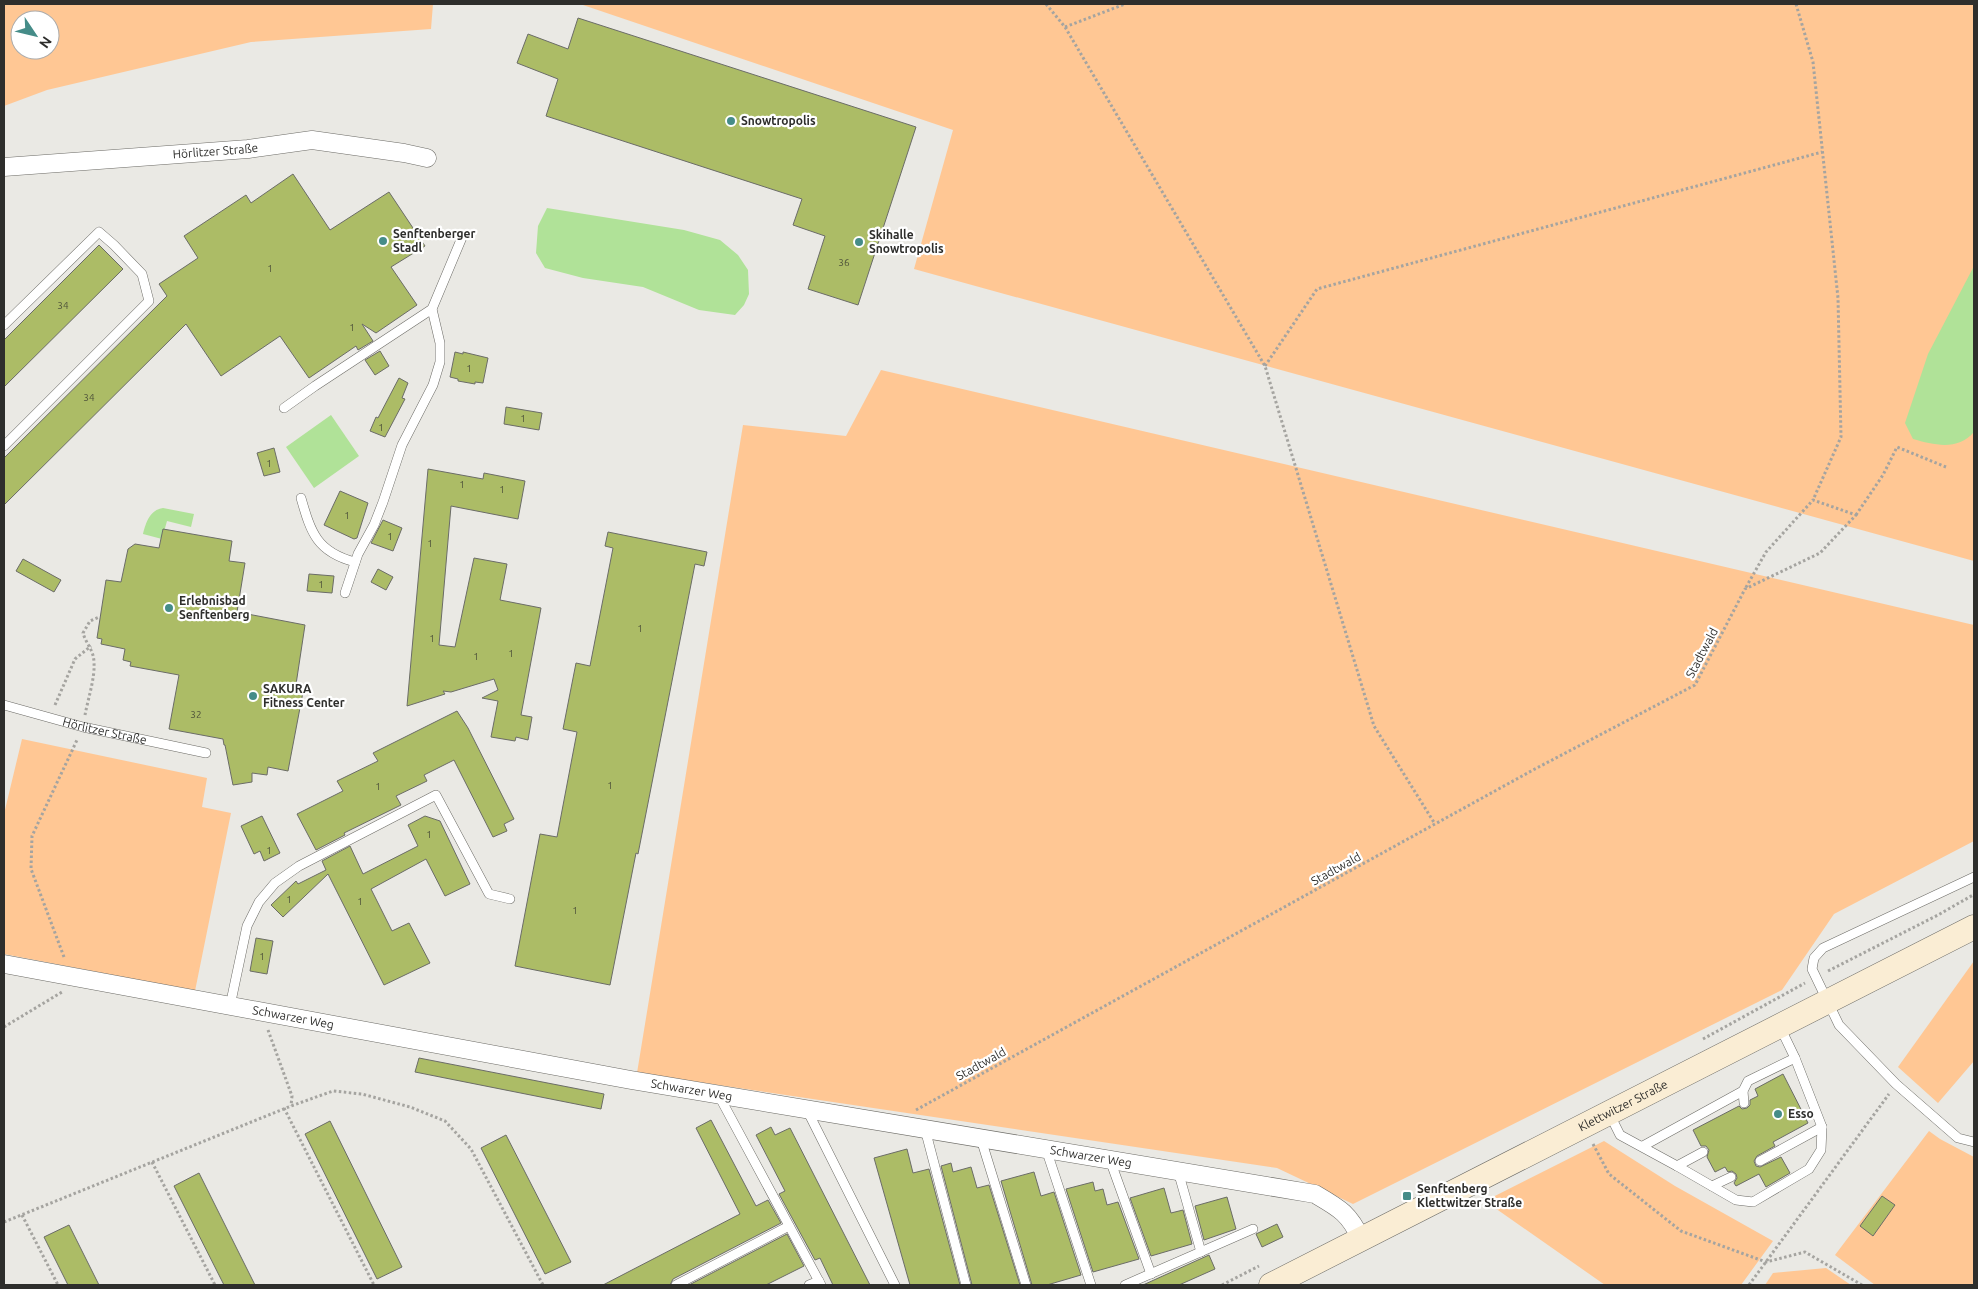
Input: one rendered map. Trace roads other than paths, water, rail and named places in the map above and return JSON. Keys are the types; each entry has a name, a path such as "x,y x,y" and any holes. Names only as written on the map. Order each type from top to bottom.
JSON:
{"main road":[{"name":"Klettwitzer Straße","path":"1271,1285 1974,926"}],"street":[{"name":"Hörlitzer Straße","path":"4,167 248,149 312,140 427,158"},
{"name":"Schwarzer Weg","path":"4,964 631,1080 1315,1194 1339,1208 1353,1221 1361,1239"}],"lane":[{"path":"4,325 99,232 142,274 149,301 4,446"},
{"path":"284,408 314,386 432,309 463,235"},
{"path":"346,593 355,562 374,525 402,445 434,385 440,362 440,343 432,309"},
{"path":"301,498 311,531 319,542 340,558 355,562"},
{"name":"Hörlitzer Straße","path":"4,705 83,727 206,753"},
{"path":"230,1006 247,926 259,902 275,883 299,866 436,796 489,894 510,899"},
{"path":"1974,877 1823,948 1814,958 1812,969 1839,1025 1896,1084 1958,1138 1974,1142"},
{"path":"1609,1113 1620,1135 1736,1200 1753,1202 1809,1169 1821,1150 1822,1127 1795,1058 1780,1026"},
{"path":"1642,1146 1742,1091 1748,1081 1795,1058"},
{"path":"1742,1091 1744,1102"},
{"path":"718,1094 820,1283 809,1285"},
{"path":"807,1110 895,1285"},
{"path":"1760,1161 1822,1127"},
{"path":"925,1129 966,1285"},
{"path":"981,1139 1026,1285"},
{"path":"1046,1149 1091,1285"},
{"path":"1678,1166 1703,1152"},
{"path":"1110,1160 1151,1274"},
{"path":"1178,1171 1201,1252"},
{"path":"1712,1186 1730,1177"},
{"path":"676,1285 789,1226"},
{"path":"1125,1285 1253,1229"}],"place":[{"name":"Snowtropolis","path":"731,121"},
{"name":"Senftenberger Stadl","path":"383,241"},
{"name":"Skihalle Snowtropolis","path":"859,242"},
{"name":"Erlebnisbad Senftenberg","path":"169,608"},
{"name":"SAKURA Fitness Center","path":"253,696"},
{"name":"Esso","path":"1778,1114"},
{"name":"Senftenberg Klettwitzer Straße","path":"1407,1196"}]}
